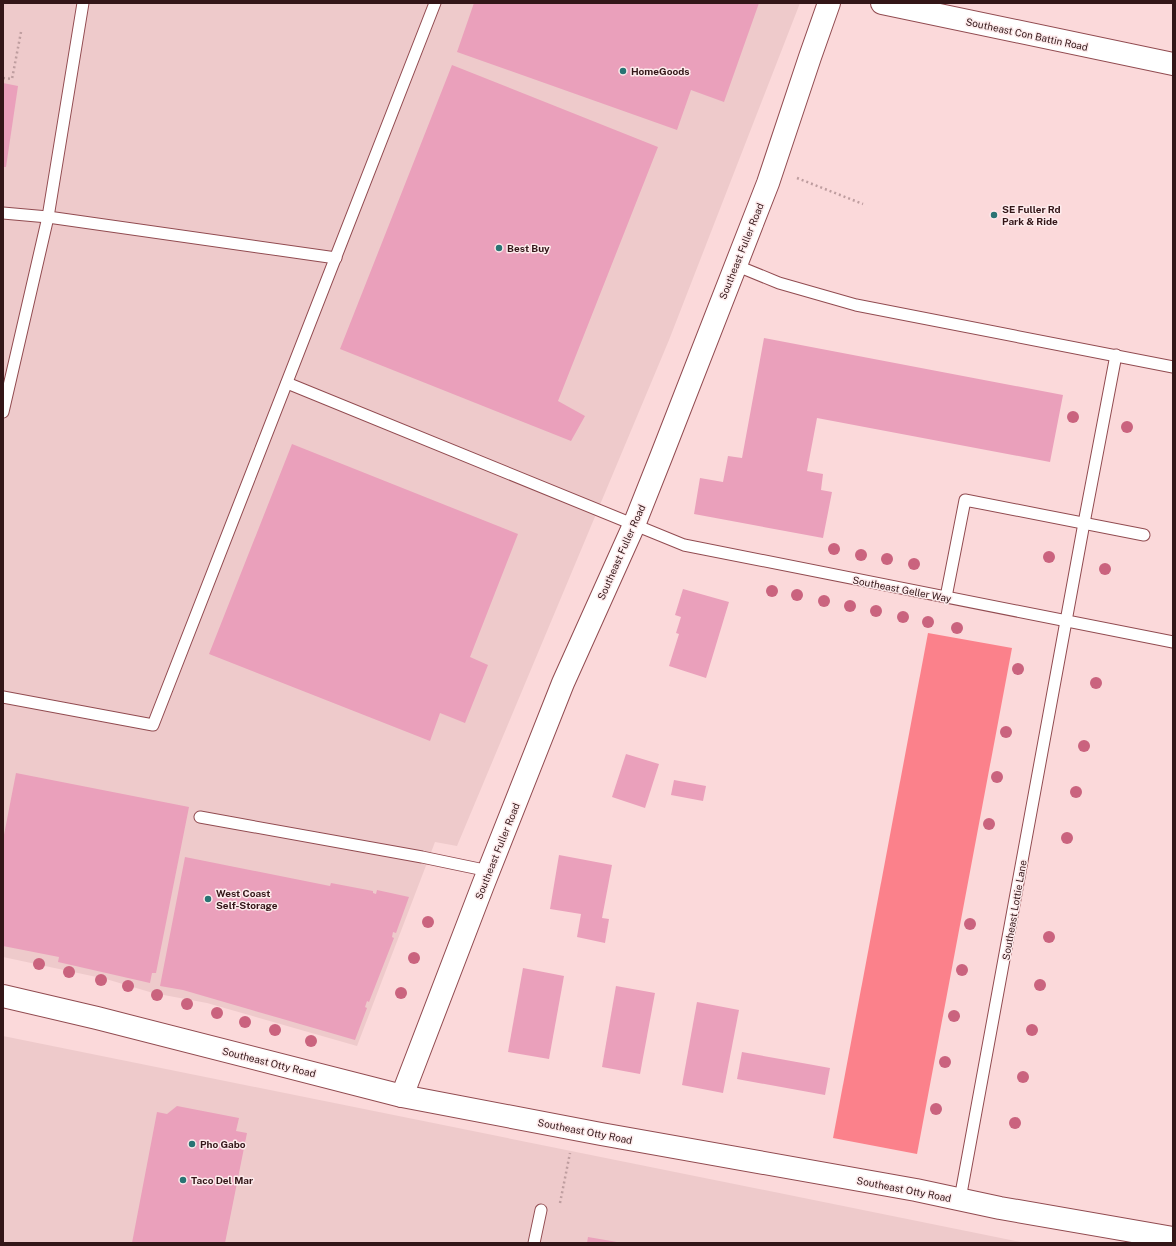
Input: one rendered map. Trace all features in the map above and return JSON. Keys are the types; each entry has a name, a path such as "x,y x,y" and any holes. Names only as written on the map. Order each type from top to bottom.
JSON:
{"street":[{"name":"Southeast Fuller Road","path":"402,1096 563,684 634,525 773,168 829,3"},
{"name":"Southeast Con Battin Road","path":"882,3 1173,64"},
{"name":"Southeast Otty Road","path":"3,996 97,1018 402,1096 575,1129 916,1190 1000,1208 1173,1238"}],"lane":[{"path":"3,412 48,217 82,3"},
{"path":"3,697 153,725 435,3"},
{"path":"3,213 48,217 336,258"},
{"path":"735,265 779,283 856,306 1173,366"},
{"name":"Southeast Lottie Lane","path":"960,1199 1116,355"},
{"name":"Southeast Geller Way","path":"287,383 684,545 1173,642"},
{"path":"946,597 965,500 1144,535"},
{"path":"200,816 422,857 489,872"},
{"path":"534,1243 541,1210"}],"path":[{"path":"3,78 12,79 22,32"},
{"path":"773,168 863,204"},
{"path":"560,1205 575,1129"}],"shaded area":[{"path":"3,3 800,3 669,340 457,846 435,842 357,1046 207,1003 153,993 106,979 3,957"},
{"path":"928,633 1012,648 917,1154 833,1138"},
{"path":"3,1036 1026,1243 3,1243"}],"building":[{"name":"HomeGoods","path":"474,3 759,3 724,102 691,90 677,130 457,52"},
{"name":"Best Buy","path":"452,65 658,147 558,401 585,416 571,441 340,349"},
{"path":"3,83 18,86 6,167 3,167"},
{"path":"764,338 1063,395 1050,462 817,418 807,471 823,474 821,490 832,492 823,538 694,514 700,478 723,482 728,456 742,458"},
{"path":"292,444 518,534 470,657 488,665 465,723 440,713 430,741 209,654"},
{"path":"683,589 729,602 706,678 669,666 679,634 676,633 681,617 675,615"},
{"path":"626,754 659,764 645,808 612,797"},
{"path":"16,773 189,807 156,973 152,973 150,983 58,962 59,957 3,946 3,840"},
{"path":"674,780 706,786 703,801 671,795"},
{"path":"559,855 612,865 602,918 609,919 605,943 577,937 581,914 550,909"},
{"path":"185,857 330,886 331,883 373,891 373,893 376,894 377,890 409,897 396,933 393,932 392,937 394,938 369,1002 367,1001 365,1007 367,1008 355,1040 183,990 160,986"},
{"path":"523,968 564,976 549,1059 508,1052"},
{"path":"616,986 655,993 640,1074 602,1067"},
{"path":"697,1002 739,1010 723,1093 682,1085"},
{"path":"742,1052 830,1068 825,1095 737,1079"},
{"path":"177,1106 239,1118 236,1131 247,1133 225,1243 132,1243 157,1112 167,1114"},
{"path":"588,1237 617,1242 617,1243 587,1243"}],"place":[{"name":"HomeGoods","path":"623,71"},
{"name":"SE Fuller Rd Park & Ride","path":"994,215"},
{"name":"Best Buy","path":"499,248"},
{"name":"West Coast Self-Storage","path":"208,899"},
{"name":"Pho Gabo","path":"192,1144"},
{"name":"Taco Del Mar","path":"183,1180"}]}
